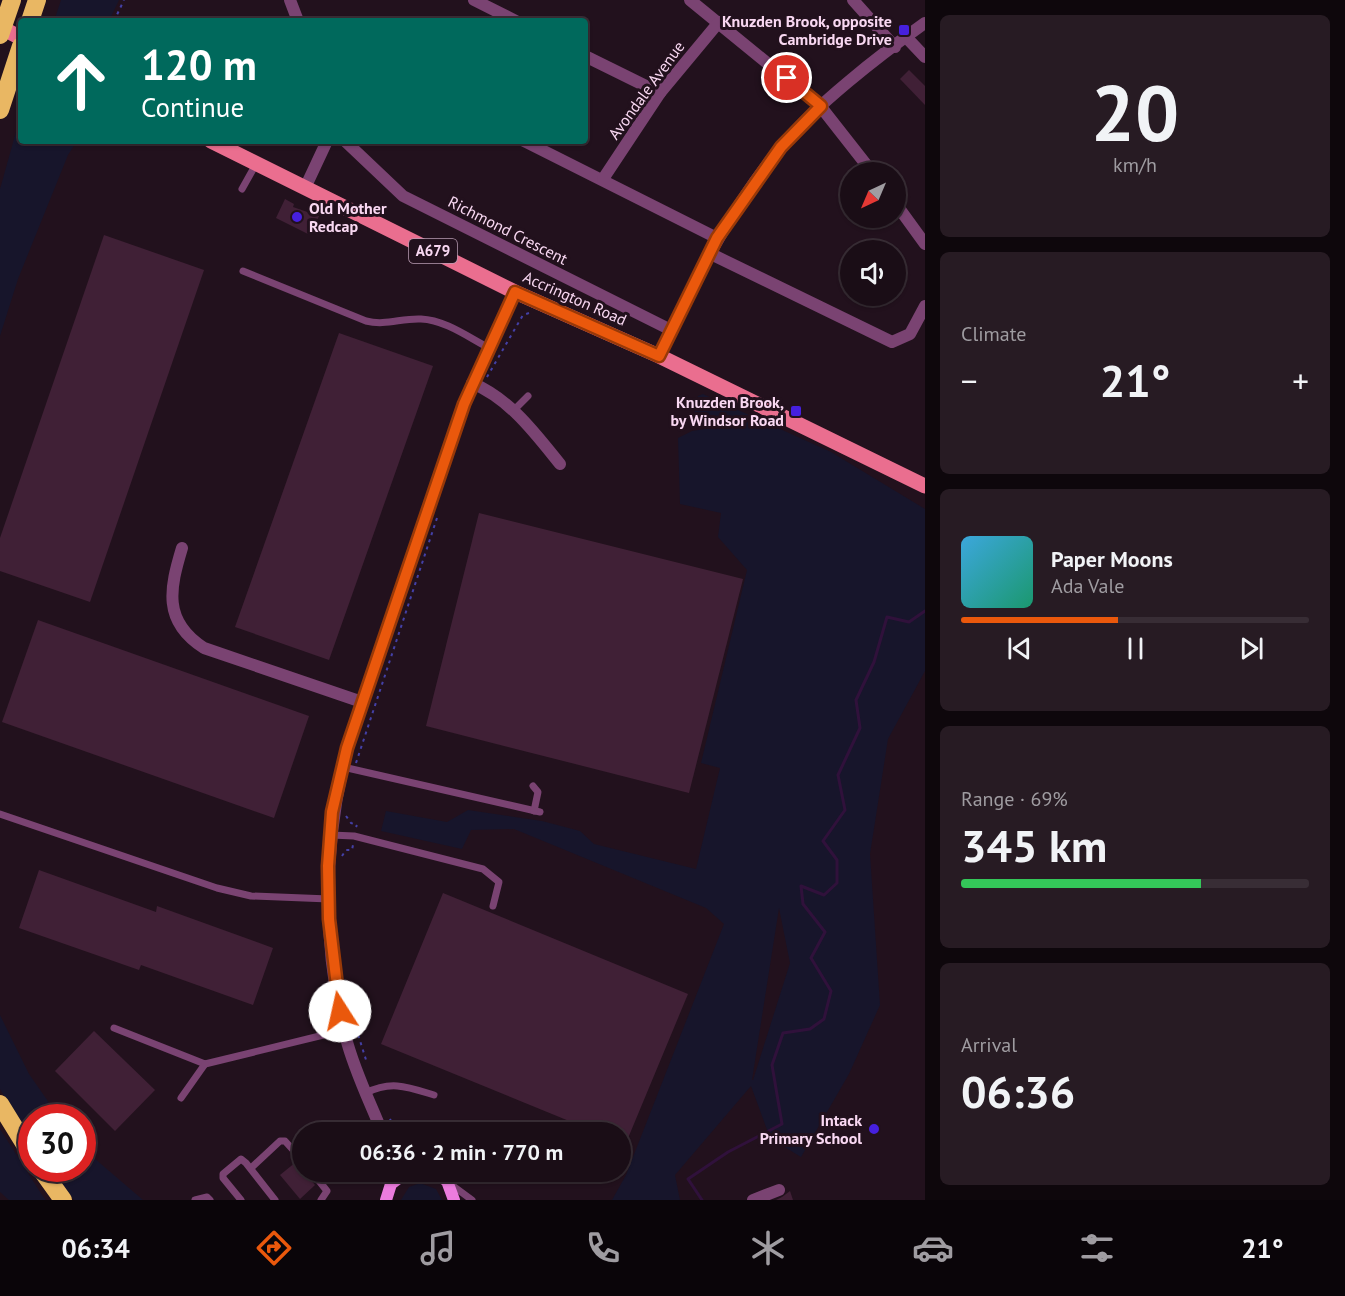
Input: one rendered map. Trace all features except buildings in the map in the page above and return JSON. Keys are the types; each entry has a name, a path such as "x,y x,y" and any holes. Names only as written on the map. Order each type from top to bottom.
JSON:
{"highway":[{"path":"0,35 12,0"},
{"path":"31,18 37,0"},
{"path":"0,110 18,55"},
{"path":"0,1104 18,1133"},
{"path":"50,1182 63,1200"}],"main road":[{"path":"0,27 18,36"},
{"name":"Accrington Road","path":"217,144 515,292 659,356 925,486"}],"street":[{"path":"291,0 297,18"},
{"path":"474,0 510,18"},
{"path":"690,0 821,106 864,162"},
{"path":"853,0 895,47"},
{"name":"Avondale Avenue","path":"603,179 660,93 719,22"},
{"path":"659,356 717,238 781,147 821,106 925,23"},
{"path":"906,37 925,57"},
{"path":"588,57 660,93"},
{"path":"305,188 326,144"},
{"name":"Richmond Crescent","path":"348,144 403,196 671,330"},
{"path":"530,144 717,238"},
{"path":"906,218 925,244"},
{"path":"709,253 892,342 910,334 925,306"},
{"path":"476,385 513,411 560,464"},
{"path":"182,548 173,574 171,596 179,625 194,642 204,648 362,702"},
{"path":"348,768 332,812 329,899 336,991 344,1030 378,1122"},
{"path":"447,1182 454,1200"},
{"path":"753,1200 778,1190"}],"lane":[{"path":"242,189 256,164"},
{"path":"243,271 366,321 379,324 421,319 432,321 489,348"},
{"path":"515,292 489,348 362,702 348,768 537,812 538,792 533,786"},
{"path":"513,411 528,396"},
{"path":"0,814 217,888 251,896 329,899"},
{"path":"331,835 354,836 483,869 499,882 493,906"},
{"path":"114,1028 205,1064 344,1030"},
{"path":"181,1098 205,1064"},
{"path":"366,1093 383,1085 398,1084 434,1095"},
{"path":"251,1168 280,1141 285,1141 292,1149"},
{"path":"241,1200 223,1178 223,1174 241,1159 251,1168 275,1200"},
{"path":"320,1182 327,1191 321,1200"},
{"path":"448,1182 472,1200"},
{"path":"195,1200 207,1197 210,1200"}],"path":[{"path":"115,18 124,0"},
{"path":"476,385 523,315 531,313"},
{"path":"348,768 438,513"},
{"path":"340,860 346,850 352,850 357,825 346,817 346,811"},
{"path":"353,1019 369,1070"},
{"path":"387,1111 392,1122"}],"shaded area":[{"path":"61,0 119,0 110,18 55,18"},
{"path":"18,125 18,144 75,144 68,155 18,279 0,336 0,189"},
{"path":"703,394 831,452 925,509 925,671 888,739 870,854 880,1005 849,1074 801,1157 770,1138 751,1086 675,1175 680,1200 612,1200 622,1182 631,1182 631,1162 724,924 706,908 514,829 471,830 462,849 381,831 386,811 447,822 468,810 542,821 580,831 594,844 696,869 720,768 701,763 747,570 718,537 721,513 680,504 678,438 692,431 705,429 707,424 695,416 694,403 698,396","holes":["779,908 790,963 752,1080"]},
{"path":"0,1015 29,1074 50,1104 18,1104 18,1119 0,1089"},
{"path":"0,1129 18,1157 18,1182 34,1182 46,1200 9,1200 0,1192"},
{"path":"96,1160 143,1200 74,1200 60,1182 96,1182"},
{"path":"420,1183 436,1189 442,1200 401,1200 409,1187"}],"waterway":[{"path":"702,1200 688,1179 728,1152 782,1124 772,1065 783,1033 810,1029 824,1019 831,991 811,958 825,932 803,904 801,886 824,895 837,883 837,860 823,841 845,810 838,775 860,728 856,700 874,662 887,617 909,622 925,611"}],"place":[{"name":"Knuzden Brook, opposite Cambridge Drive","path":"904,30"},
{"name":"Old Mother Redcap","path":"297,217"},
{"name":"Knuzden Brook, by Windsor Road","path":"796,411"},
{"name":"Intack Primary School","path":"874,1129"}],"route":[{"path":"340,1011 329,919 328,866 332,812 347,748 464,404 515,292 659,356 717,238 781,147 821,106 787,78"}]}
